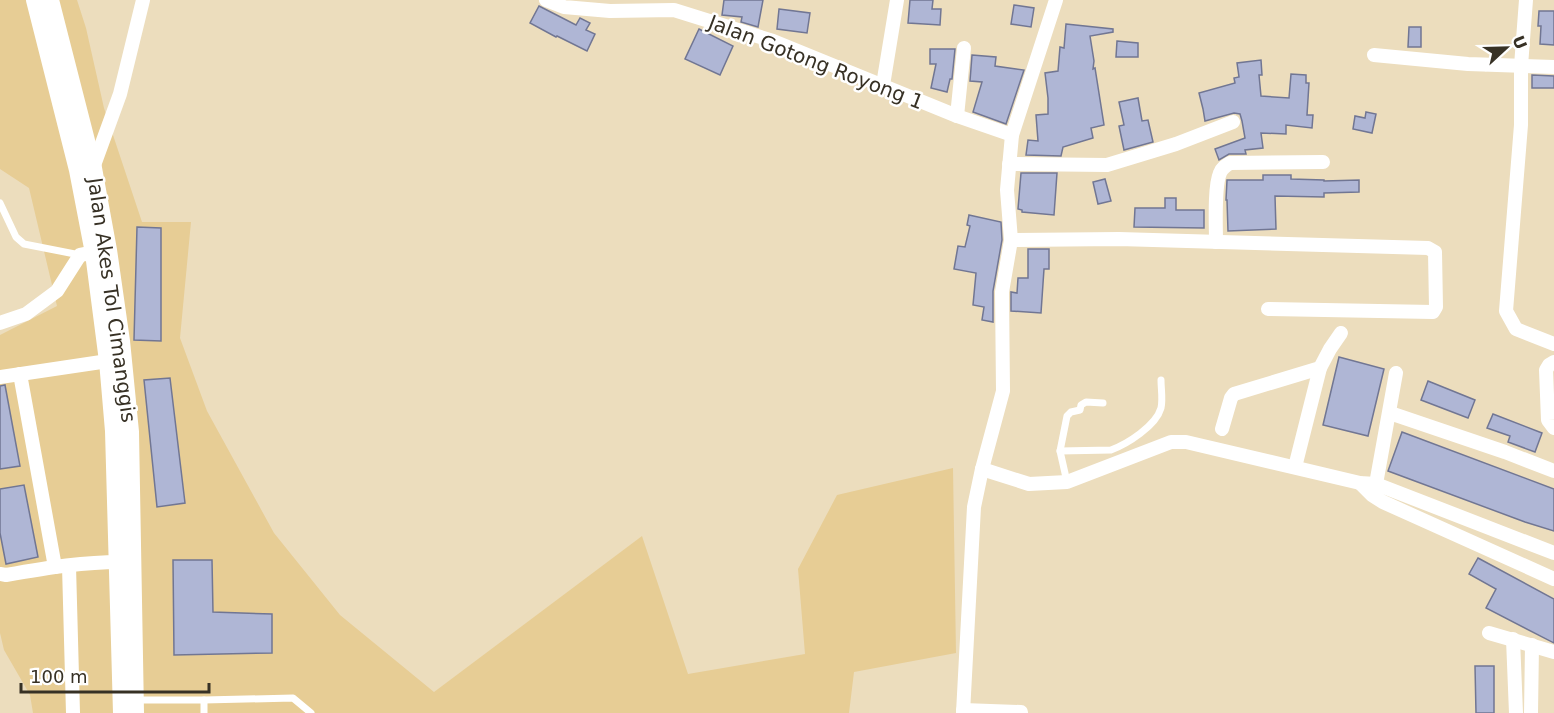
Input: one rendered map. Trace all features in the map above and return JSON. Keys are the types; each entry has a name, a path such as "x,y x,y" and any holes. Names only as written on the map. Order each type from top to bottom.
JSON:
{"main road":[{"path":"35,0 86,169 108,361 125,562 122,713"},
{"name":"Jalan Akes Tol Cimanggis","path":"50,0 86,169"},
{"name":"Jalan Akes Tol Cimanggis","path":"94,253 121,341 130,432 125,562 135,706"}],"street":[{"path":"86,169 120,94 143,0"},
{"name":"Jalan Gotong Royong 1","path":"546,0 564,7 610,11 674,10 773,41 957,116 1012,135"},
{"path":"883,85 897,0"},
{"path":"1022,712 963,711 974,507 1002,391 1002,292 1011,240 1007,190 1012,135 1056,0"},
{"path":"1526,0 1521,66 1521,125 1506,311 1516,328 1554,344"},
{"path":"957,116 964,48"},
{"path":"1374,55 1420,60 1554,67"},
{"path":"1009,164 1107,165 1176,144 1233,122"},
{"path":"1216,242 1217,184 1224,166 1230,163 1323,162"},
{"path":"1011,240 1119,239 1293,243 1428,248 1435,252 1436,307 1433,312 1268,309"},
{"path":"0,323 26,314 57,291 94,253"},
{"path":"1295,467 1320,368 1341,333"},
{"path":"0,377 108,361"},
{"path":"1554,362 1546,370 1548,420 1554,428"},
{"path":"1222,429 1234,394 1320,368"},
{"path":"1376,484 1396,373"},
{"path":"20,374 62,566 73,713"},
{"path":"1390,413 1554,471"},
{"path":"982,469 1029,484 1067,482 1172,442 1186,441 1360,483 1376,484 1554,553"},
{"path":"1360,483 1383,502 1554,579"},
{"path":"0,574 100,562 125,562"},
{"path":"1489,633 1554,652"},
{"path":"1514,639 1516,713"},
{"path":"1531,713 1532,645"}],"lane":[{"path":"0,203 16,237 24,244 94,253"},
{"path":"1060,451 1111,450 1147,429 1161,410 1161,380"},
{"path":"1067,482 1060,451 1067,417 1071,412 1080,410 1081,405 1086,402 1103,403"},
{"path":"135,706 204,700 293,698 311,713"},
{"path":"204,700 204,713"}],"shaded area":[{"path":"0,0 77,0 86,28 104,108 142,222 191,222 180,338 207,411 274,533 340,615 434,692 642,536 688,674 805,654 798,569 837,495 953,468 956,653 854,672 849,713 33,713 30,695 4,650 0,633 0,335 57,306 29,188 0,169"}],"building":[{"path":"724,0 763,0 758,27 741,22 742,17 722,15"},
{"path":"910,0 933,0 932,9 941,9 940,25 908,23"},
{"path":"1014,5 1034,8 1031,27 1011,24"},
{"path":"539,6 576,25 580,18 590,23 586,30 595,34 587,51 530,23"},
{"path":"779,9 810,13 807,33 777,29"},
{"path":"1539,11 1554,11 1554,45 1540,44"},
{"path":"1066,24 1113,29 1113,32 1090,36 1093,69 1095,68 1104,125 1091,128 1093,138 1063,147 1061,156 1026,155 1028,140 1038,141 1036,115 1048,114 1045,73 1058,71 1060,47 1064,48"},
{"path":"1409,27 1421,27 1421,47 1408,47"},
{"path":"699,29 733,46 720,75 685,59"},
{"path":"1117,41 1138,43 1138,57 1116,57"},
{"path":"930,49 955,49 952,79 950,79 947,92 931,88 936,64 930,64"},
{"path":"972,55 996,57 995,66 1024,70 1006,124 973,112 982,82 970,81"},
{"path":"1261,60 1262,75 1259,75 1261,96 1289,98 1291,74 1306,75 1306,83 1309,83 1307,115 1313,115 1312,128 1286,125 1286,134 1261,133 1263,148 1245,150 1246,154 1229,154 1219,160 1215,149 1245,138 1240,114 1234,113 1205,121 1199,93 1235,83 1234,78 1239,77 1237,63"},
{"path":"1532,75 1554,76 1554,88 1532,88"},
{"path":"1138,98 1142,121 1148,120 1153,142 1124,150 1119,126 1124,125 1119,102"},
{"path":"1366,112 1376,114 1372,133 1353,129 1355,116 1365,118"},
{"path":"1021,173 1057,173 1054,215 1022,212 1018,209"},
{"path":"1263,175 1291,175 1291,179 1324,181 1359,180 1359,192 1324,193 1324,197 1275,196 1276,229 1228,231 1227,180 1263,180"},
{"path":"1105,179 1111,201 1098,204 1093,182"},
{"path":"1165,198 1176,198 1176,210 1204,210 1204,228 1134,227 1135,208 1165,208"},
{"path":"969,215 1001,222 1002,240 993,291 993,322 982,320 984,307 973,305 976,273 954,269 958,246 965,247 970,226 967,225"},
{"path":"137,227 161,228 161,341 134,340"},
{"path":"1028,249 1049,249 1049,269 1044,269 1041,313 1011,311 1011,292 1017,293 1018,278 1028,278"},
{"path":"1339,357 1384,369 1368,436 1323,425"},
{"path":"170,378 185,503 157,507 144,380"},
{"path":"1428,381 1475,400 1468,418 1421,400"},
{"path":"5,385 20,466 0,469 0,386"},
{"path":"1493,414 1542,433 1535,452 1508,442 1510,436 1487,428"},
{"path":"1402,432 1554,489 1554,531 1388,471"},
{"path":"24,485 38,557 6,564 0,533 0,489"},
{"path":"1478,558 1554,599 1554,643 1486,608 1496,589 1469,574"},
{"path":"173,560 212,560 213,612 272,614 272,653 174,655"},
{"path":"1475,666 1494,666 1494,713 1476,713"}]}
